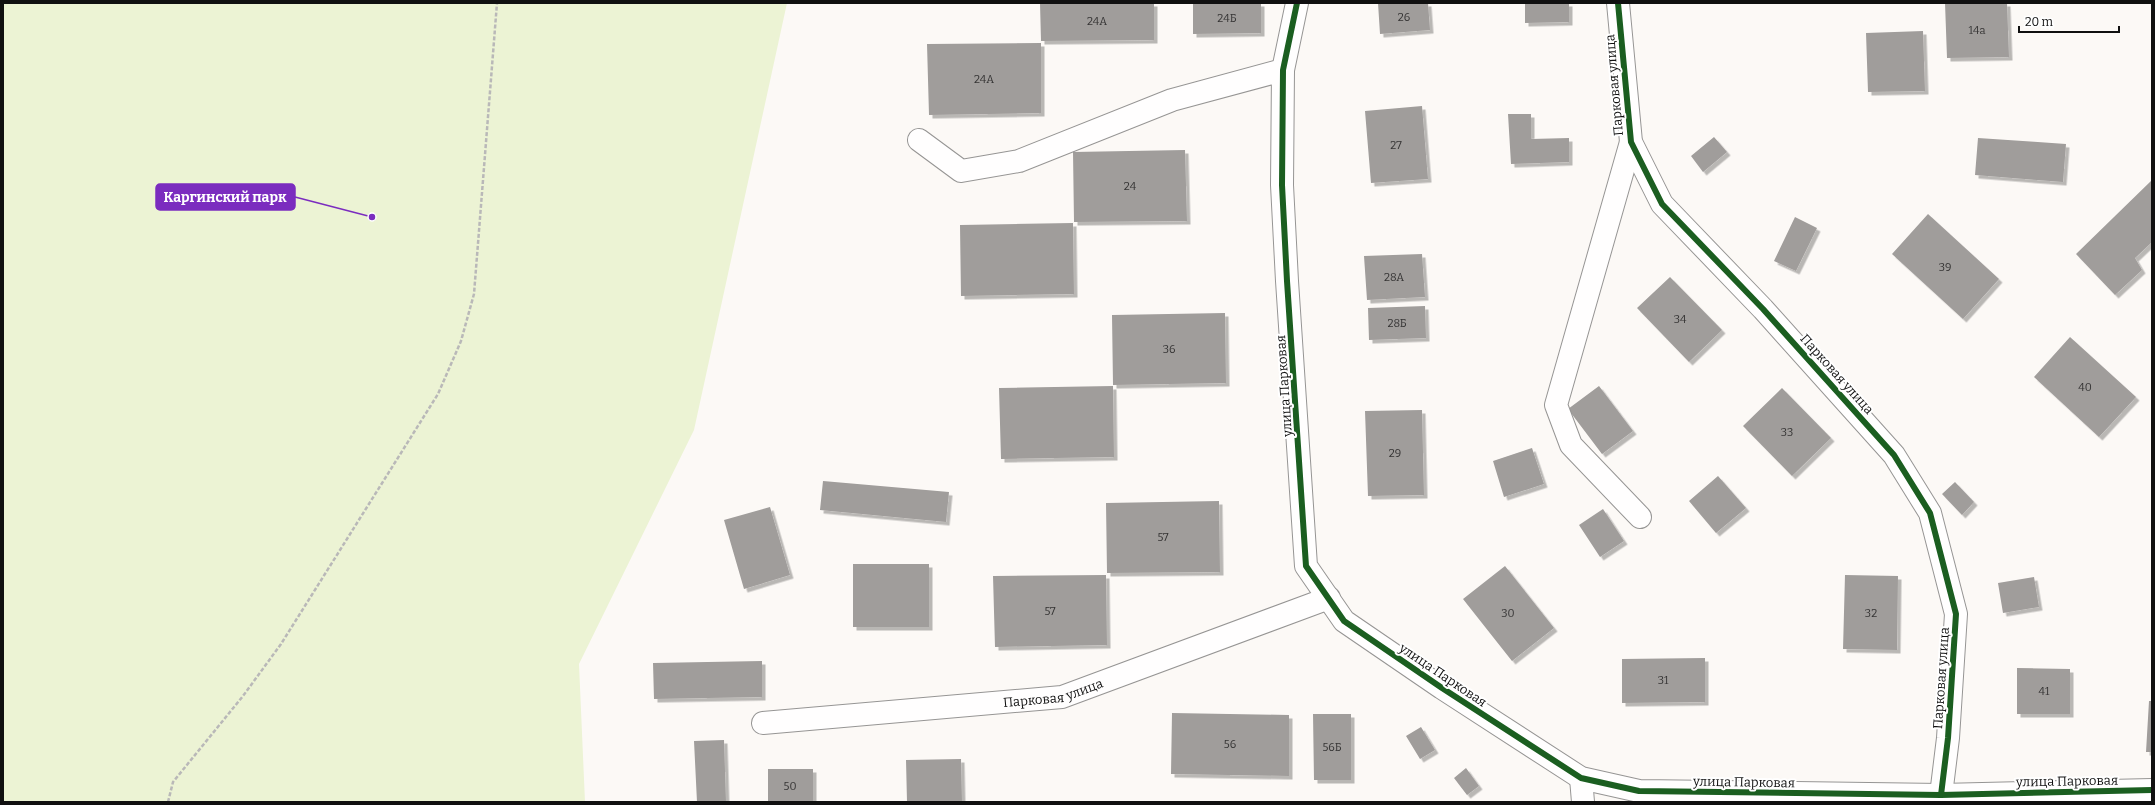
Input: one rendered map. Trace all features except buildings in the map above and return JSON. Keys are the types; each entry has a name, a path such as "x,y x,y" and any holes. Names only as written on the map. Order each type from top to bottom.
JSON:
{"street":[{"name":"улица Парковая","path":"1297,3 1283,70 1282,185 1286,273 1306,566 1344,621 1442,688 1581,778 1639,791 1941,795 2152,790"},
{"name":"Парковая улица","path":"1618,3 1631,142 1662,204 1768,314 1894,455 1930,513 1956,614 1948,738 1941,795"},
{"path":"919,140 960,171 1019,161 1172,100 1283,70"},
{"path":"1631,142 1556,405 1571,444 1640,517"},
{"name":"Парковая улица","path":"763,723 1062,697 1329,598"},
{"path":"1581,778 1583,802"}],"path":[{"path":"168,802 173,782 243,696 281,644 438,394 461,341 474,294 497,3"}],"green space":[{"path":"3,3 787,3 694,430 579,664 585,802 3,802"}],"cycle path":[{"path":"1297,3 1283,70 1282,185 1306,566 1344,621 1442,688 1581,778 1639,791 1941,795 2152,790"},
{"path":"1618,3 1631,142 1662,204 1763,309 1894,455 1930,513 1956,614 1948,738 1941,795"}],"place":[{"name":"Каргинский парк","path":"372,217"}]}
